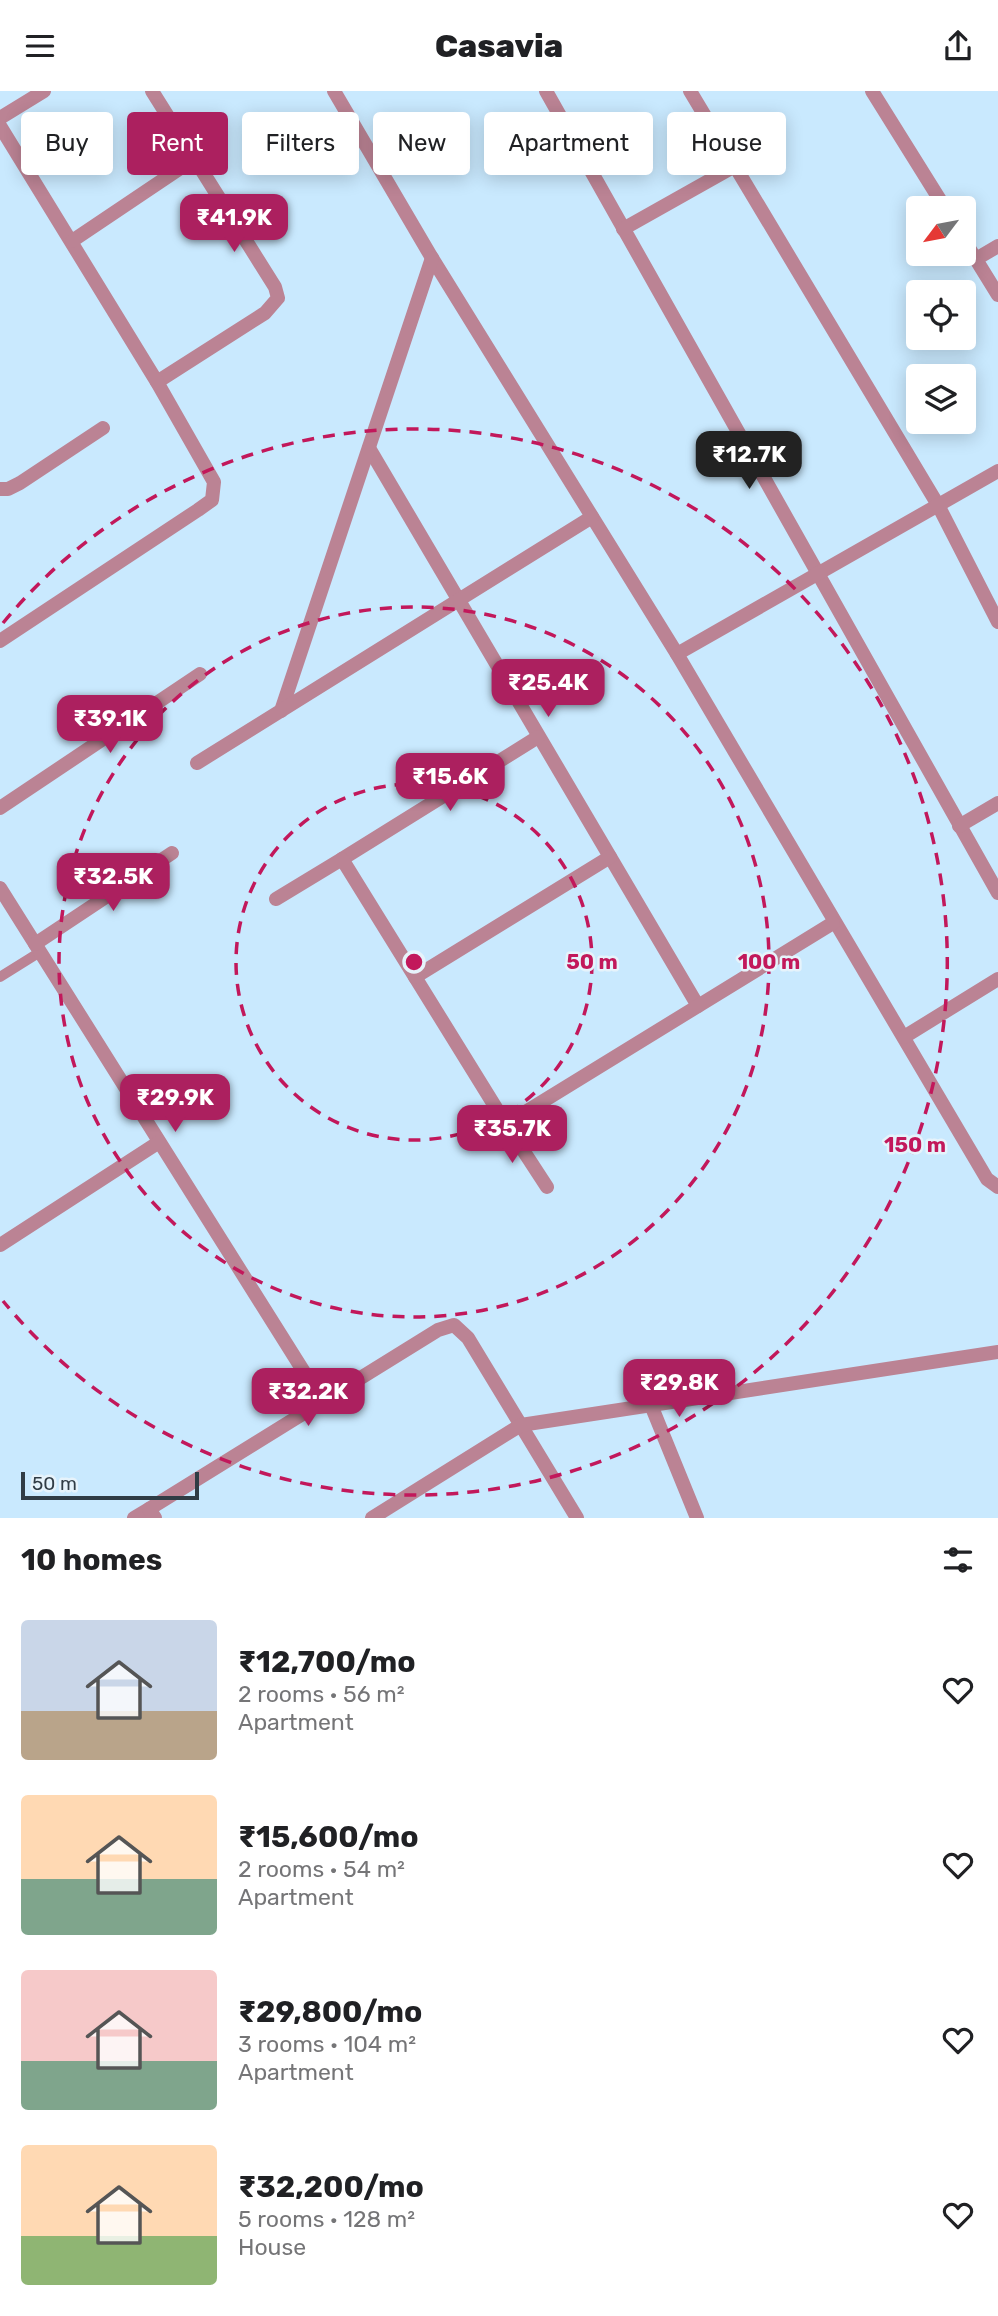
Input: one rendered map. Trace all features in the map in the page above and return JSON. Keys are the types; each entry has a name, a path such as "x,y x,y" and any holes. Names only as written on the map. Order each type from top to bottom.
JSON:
{"street":[{"path":"0,118 44,91"},
{"path":"152,91 165,112"},
{"path":"334,91 432,258 677,653 833,923 987,1179 998,1187"},
{"path":"546,91 998,893"},
{"path":"690,91 703,112"},
{"path":"872,91 938,196"},
{"path":"0,126 157,382 214,482 212,500 0,641"},
{"path":"72,241 170,175"},
{"path":"157,382 265,313 278,298 275,287 204,175"},
{"path":"623,229 719,175"},
{"path":"740,175 938,505 998,622"},
{"path":"998,246 976,259 998,295"},
{"path":"281,711 432,258"},
{"path":"0,489 8,489 20,483 103,428"},
{"path":"369,448 698,1006"},
{"path":"677,653 998,471"},
{"path":"197,763 592,517"},
{"path":"0,808 200,674"},
{"path":"276,899 538,737"},
{"path":"959,826 998,803"},
{"path":"38,948 172,853"},
{"path":"415,977 610,857"},
{"path":"342,859 547,1187"},
{"path":"0,888 4,903 38,948 321,1399"},
{"path":"506,1124 833,923"},
{"path":"904,1037 998,978"},
{"path":"0,1245 159,1142"},
{"path":"134,1518 152,1513 321,1399 438,1329 454,1325 468,1338 577,1518"},
{"path":"372,1518 521,1425 998,1352"},
{"path":"651,1405 696,1518"}],"lane":[{"path":"0,977 38,948"}]}
